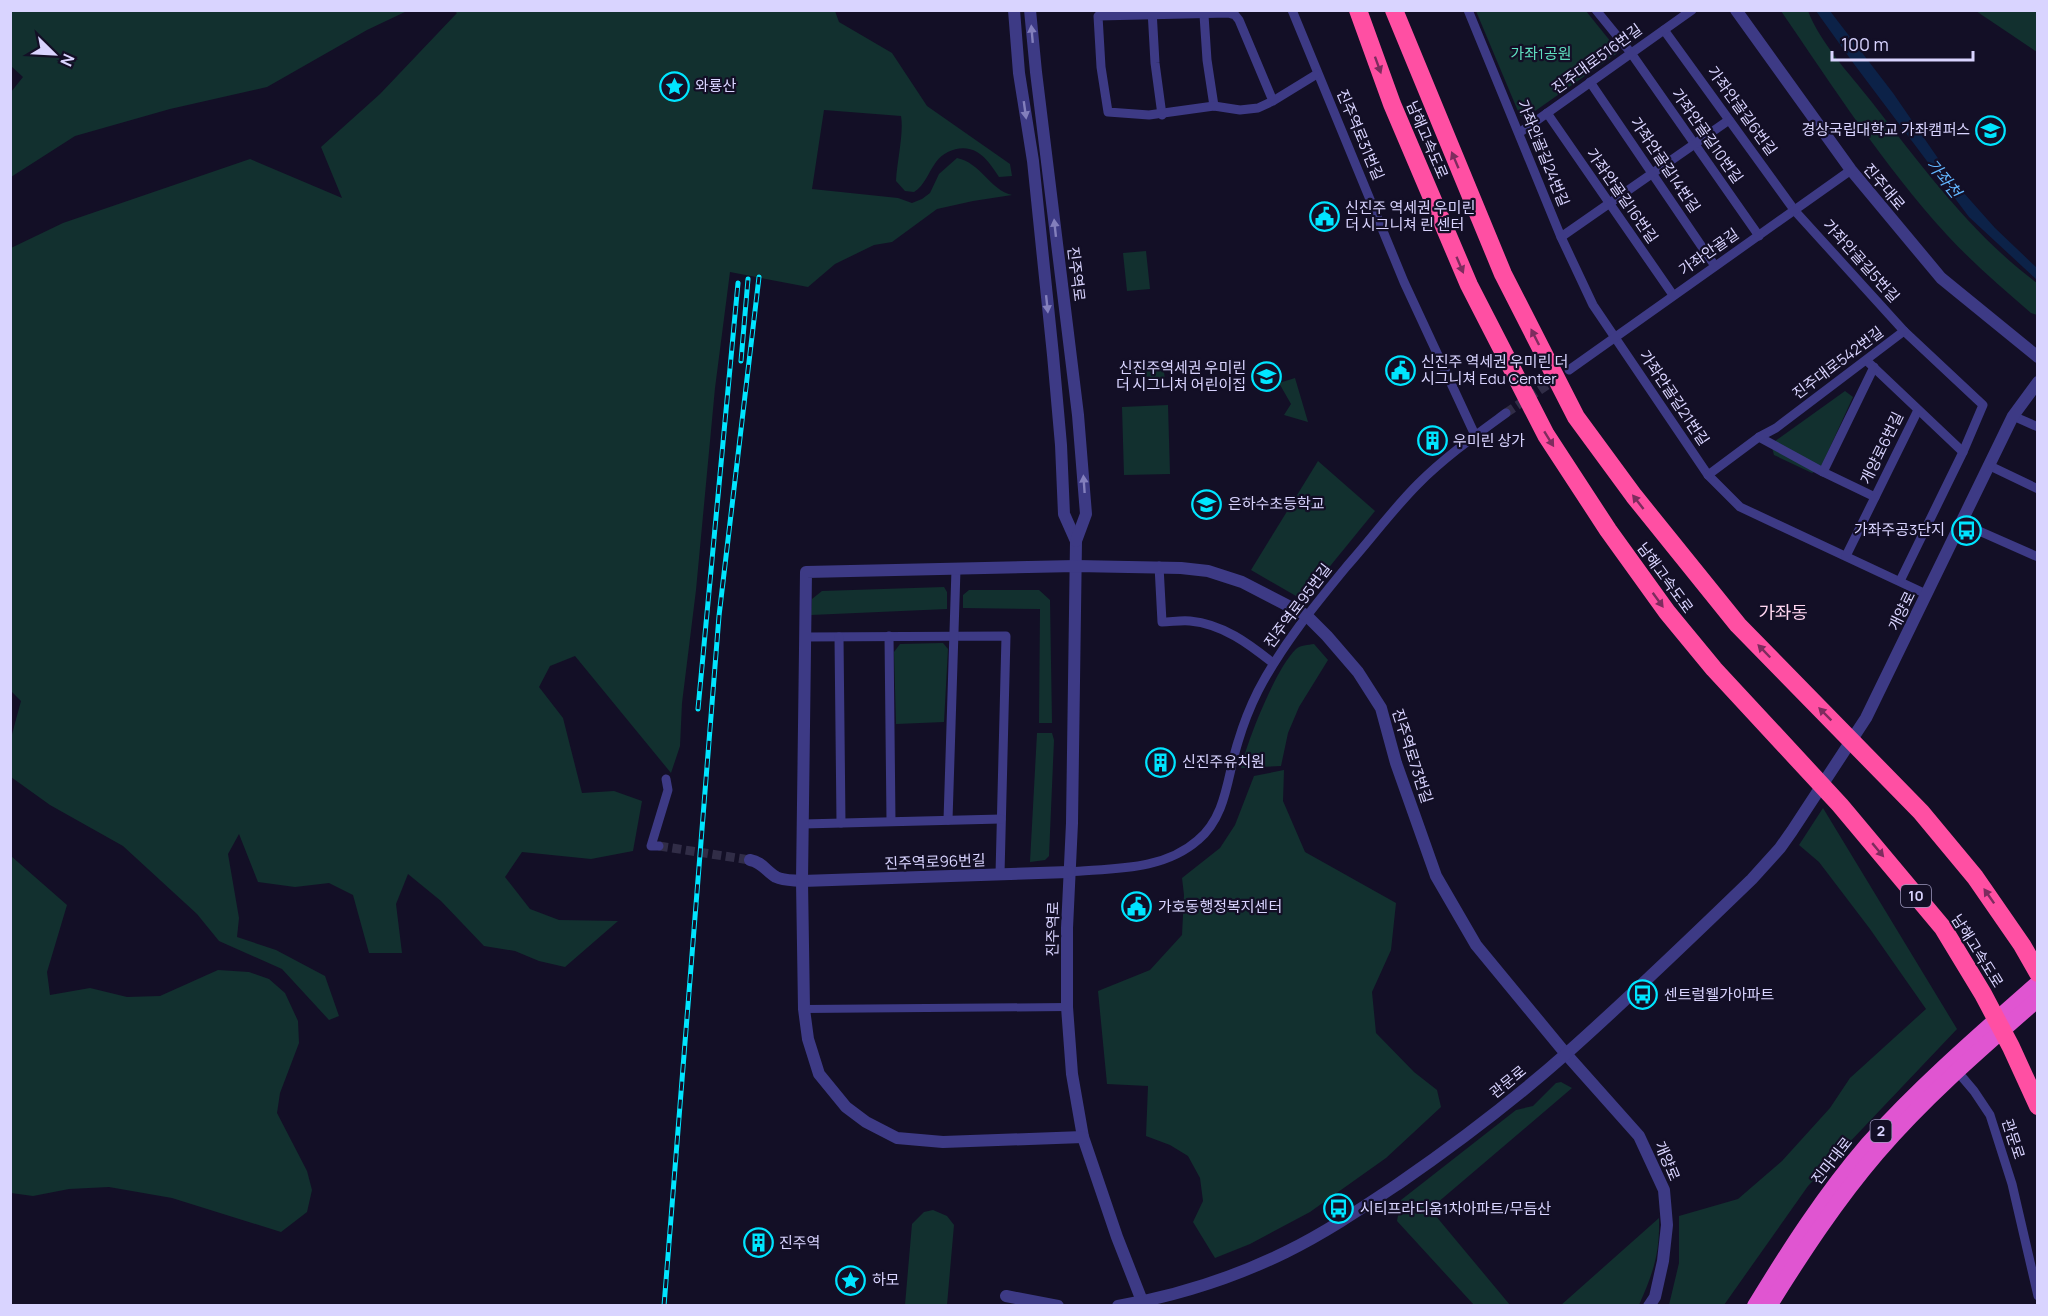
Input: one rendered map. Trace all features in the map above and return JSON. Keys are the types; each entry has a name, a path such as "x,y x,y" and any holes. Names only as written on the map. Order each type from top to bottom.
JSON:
{"highway":[{"name":"남해고속도로","path":"1358,10 1392,104 1469,285 1546,435 1608,530 1666,612 1714,669 1840,805 1943,928 1983,994 2011,1047 2037,1106"},
{"name":"남해고속도로","path":"1394,10 1503,274 1576,417 1634,496 1738,625 1876,764 1921,812 1975,877 2022,945 2037,973"},
{"name":"진마대로","path":"1766,1305 1802,1232 1868,1145 1949,1062 2037,983"},
{"name":"진마대로","path":"1766,1305 1852,1184 1908,1118 2037,999"}],"street":[{"name":"진주역로","path":"1014,10 1019,73 1034,170 1052,343 1062,445 1064,514 1076,541"},
{"name":"진주역로","path":"1030,10 1078,415 1086,514 1076,541 1067,1007 1072,1074 1083,1137 1117,1237 1143,1304"},
{"name":"진주역로31번길","path":"1292,10 1404,282 1475,435"},
{"name":"가좌안골길24번길","path":"1468,10 1561,237 1593,305 1615,337"},
{"name":"가좌안골길10번길","path":"1596,10 1631,53 1759,236"},
{"name":"진주대로516번길","path":"1519,133 1692,10"},
{"name":"진주대로","path":"1736,10 1851,170 1941,278 2037,357"},
{"path":"1274,101 1235,15 1152,13 1098,16 1101,67 1108,112 1162,115 1214,106 1240,110 1258,108 1274,101 1317,74"},
{"path":"1152,13 1155,63 1162,115"},
{"path":"1204,15 1207,60 1214,106"},
{"name":"가좌안골길6번길","path":"1664,30 1795,211"},
{"name":"가좌안골길14번길","path":"1590,82 1715,266"},
{"name":"가좌안골길16번길","path":"1546,113 1673,295"},
{"path":"1561,237 1729,120"},
{"name":"가좌안골길","path":"1615,337 1851,170"},
{"name":"가좌안골길5번길","path":"1795,211 1904,331"},
{"name":"진주대로542번길","path":"1708,475 1759,437 1776,428 1870,364 1904,331 1983,405 1963,452"},
{"path":"1569,370 1615,337"},
{"name":"가좌안골길21번길","path":"1615,337 1708,475"},
{"path":"1870,364 1918,410"},
{"name":"진주대로542번길","path":"1823,472 1870,364"},
{"name":"개양로","path":"1835,766 1866,718 2013,416 2037,382"},
{"name":"개양로6번길","path":"1846,556 1918,410 1963,452"},
{"name":"진주역로95번길","path":"1069,872 1165,861 1184,852 1212,827 1221,810 1238,739 1257,694 1273,663 1306,615 1418,484 1475,435 1506,413"},
{"path":"2013,416 2037,428"},
{"path":"1759,437 1875,497"},
{"path":"1900,581 1963,452"},
{"path":"1989,465 2037,489"},
{"path":"1708,475 1740,507 1926,594"},
{"path":"1961,523 2037,557"},
{"path":"1159,566 1162,622 1191,621 1217,628 1245,641 1273,663"},
{"name":"진주역로73번길","path":"805,637 806,572 1159,566 1208,571 1242,582 1306,615 1358,672 1381,708 1396,763 1436,876 1476,945 1566,1054"},
{"path":"948,820 956,569"},
{"path":"889,636 891,821"},
{"path":"1000,874 1006,636 805,637 802,881 804,1009 808,1039 819,1074 846,1107 866,1122 897,1138 943,1142 1083,1137"},
{"path":"839,637 841,823"},
{"name":"관문로","path":"1118,1305 1143,1304 1205,1285 1286,1252 1317,1236 1424,1166 1480,1124 1566,1054 1752,879 1780,848 1835,766"},
{"path":"659,846 651,846 668,790 666,779"},
{"path":"803,824 1000,819"},
{"name":"진주역로96번길","path":"750,860 762,865 774,876 802,881 1069,872"},
{"path":"804,1009 1067,1007"},
{"name":"개양로","path":"1566,1054 1640,1136 1664,1190 1667,1225 1663,1261 1655,1297 1649,1305"},
{"name":"관문로","path":"1957,1071 1974,1091 1989,1115 2012,1184 2037,1296"},
{"path":"1006,1296 1058,1305"}],"green space":[{"path":"11,10 407,11 367,30 267,87 170,109 75,136 11,177 11,92 23,77 11,66"},
{"path":"454,11 835,11 839,22 892,53 927,106 1010,164 1012,176 999,177 980,154 960,148 944,154 918,189 914,192 905,191 896,181 901,116 824,110 812,189 898,198 912,203 930,193 939,174 957,158 973,165 998,188 1012,195 937,209 892,242 874,245 835,264 808,287 730,272 715,388 696,590 682,703 680,746 671,773 575,656 550,666 539,687 563,718 582,793 614,791 642,801 633,851 591,859 522,852 505,877 530,909 559,920 618,921 565,967 539,961 515,951 484,946 441,901 408,874 396,904 402,953 369,953 353,895 329,883 295,887 258,882 239,834 228,854 239,918 237,937 276,950 325,976 339,1016 329,1020 282,969 219,941 197,914 123,846 50,805 11,777 11,738 21,701 10,690 11,248 63,223 250,159 342,198 321,147 380,94 457,13"},
{"name":"가좌1공원","path":"1476,11 1586,11 1619,52 1528,116 1520,116"},
{"path":"1781,11 1808,11 1820,35 1836,58 1948,198 1990,243 2037,283 2037,315 2031,313 1977,265 1924,209 1860,126"},
{"path":"1976,11 2037,11 2037,52 2031,48"},
{"path":"1146,251 1150,289 1127,291 1123,253"},
{"path":"1163,366 1165,379 1128,374 1127,367"},
{"path":"1295,378 1308,422 1284,415 1291,404 1279,383"},
{"path":"1845,391 1853,397 1820,469 1812,473 1774,455 1771,444"},
{"path":"1168,405 1170,474 1124,475 1122,407"},
{"path":"1318,461 1375,511 1309,592 1296,596 1251,570"},
{"path":"944,587 947,592 947,609 811,615 812,599 822,591"},
{"path":"969,590 1039,590 1050,600 1052,723 1039,723 1040,609 963,608 963,595"},
{"path":"943,643 948,649 944,722 896,724 894,652 900,644"},
{"path":"1314,644 1328,660 1299,707 1288,733 1281,766 1241,768 1256,723 1271,688 1288,658 1296,649"},
{"path":"1037,733 1052,733 1054,740 1049,856 1045,860 1030,862"},
{"path":"1284,770 1283,801 1305,852 1396,903 1391,950 1372,992 1376,1033 1414,1072 1437,1090 1441,1107 1386,1158 1310,1212 1250,1244 1215,1258 1193,1222 1203,1201 1200,1178 1188,1156 1170,1145 1146,1136 1148,1086 1107,1084 1098,991 1150,970 1182,935 1184,895 1182,878 1220,848 1235,825 1254,776"},
{"path":"1823,808 1957,1029 1808,1186 1724,1305 1669,1305 1679,1263 1679,1216 1738,1199 1782,1161 1830,1108 1850,1078 1926,1009 1870,929 1819,862 1799,845"},
{"path":"11,856 67,905 47,972 50,995 90,988 127,997 160,996 218,970 249,972 269,979 285,993 298,1021 299,1043 280,1093 277,1113 307,1171 312,1190 307,1212 281,1232 172,1198 109,1187 69,1189 33,1196 11,1193"},
{"path":"1561,1082 1572,1088 1430,1209 1510,1305 1474,1305 1397,1221 1401,1200 1516,1110 1533,1106 1556,1083"},
{"path":"933,1210 947,1216 954,1225 947,1305 905,1305 912,1224 924,1212"},
{"path":"1659,1218 1655,1263 1639,1305 1560,1306"}],"water":[{"name":"가좌천","path":"1816,11 1830,11 1893,93 1955,183 1995,228 2037,268 2037,280 1969,217"}],"tunnel":[{"path":"1506,413 1559,377"},
{"path":"659,846 750,860"}],"railway":[{"path":"664,1306 719,616 759,277"},
{"path":"741,361 748,279"},
{"path":"698,709 738,283"}],"place":[{"name":"와룡산","path":"674,86"},
{"name":"경상국립대학교 가좌캠퍼스","path":"1991,130"},
{"name":"신진주 역세권 우미린 더 시그니쳐 린 센터","path":"1324,217"},
{"name":"신진주 역세권 우미린 더 시그니쳐 Edu Center","path":"1400,371"},
{"name":"신진주역세권 우미린 더 시그니처 어린이집","path":"1267,377"},
{"name":"우미린 상가","path":"1432,441"},
{"name":"은하수초등학교","path":"1207,504"},
{"name":"가좌주공3단지","path":"1966,530"},
{"name":"신진주유치원","path":"1161,762"},
{"name":"가호동행정복지센터","path":"1137,907"},
{"name":"센트럴웰가아파트","path":"1643,995"},
{"name":"시티프라디움1차아파트/무듬산","path":"1339,1209"},
{"name":"진주역","path":"758,1243"},
{"name":"하모","path":"851,1280"}],"district":[{"name":"가좌동","path":"1783,613"}]}
